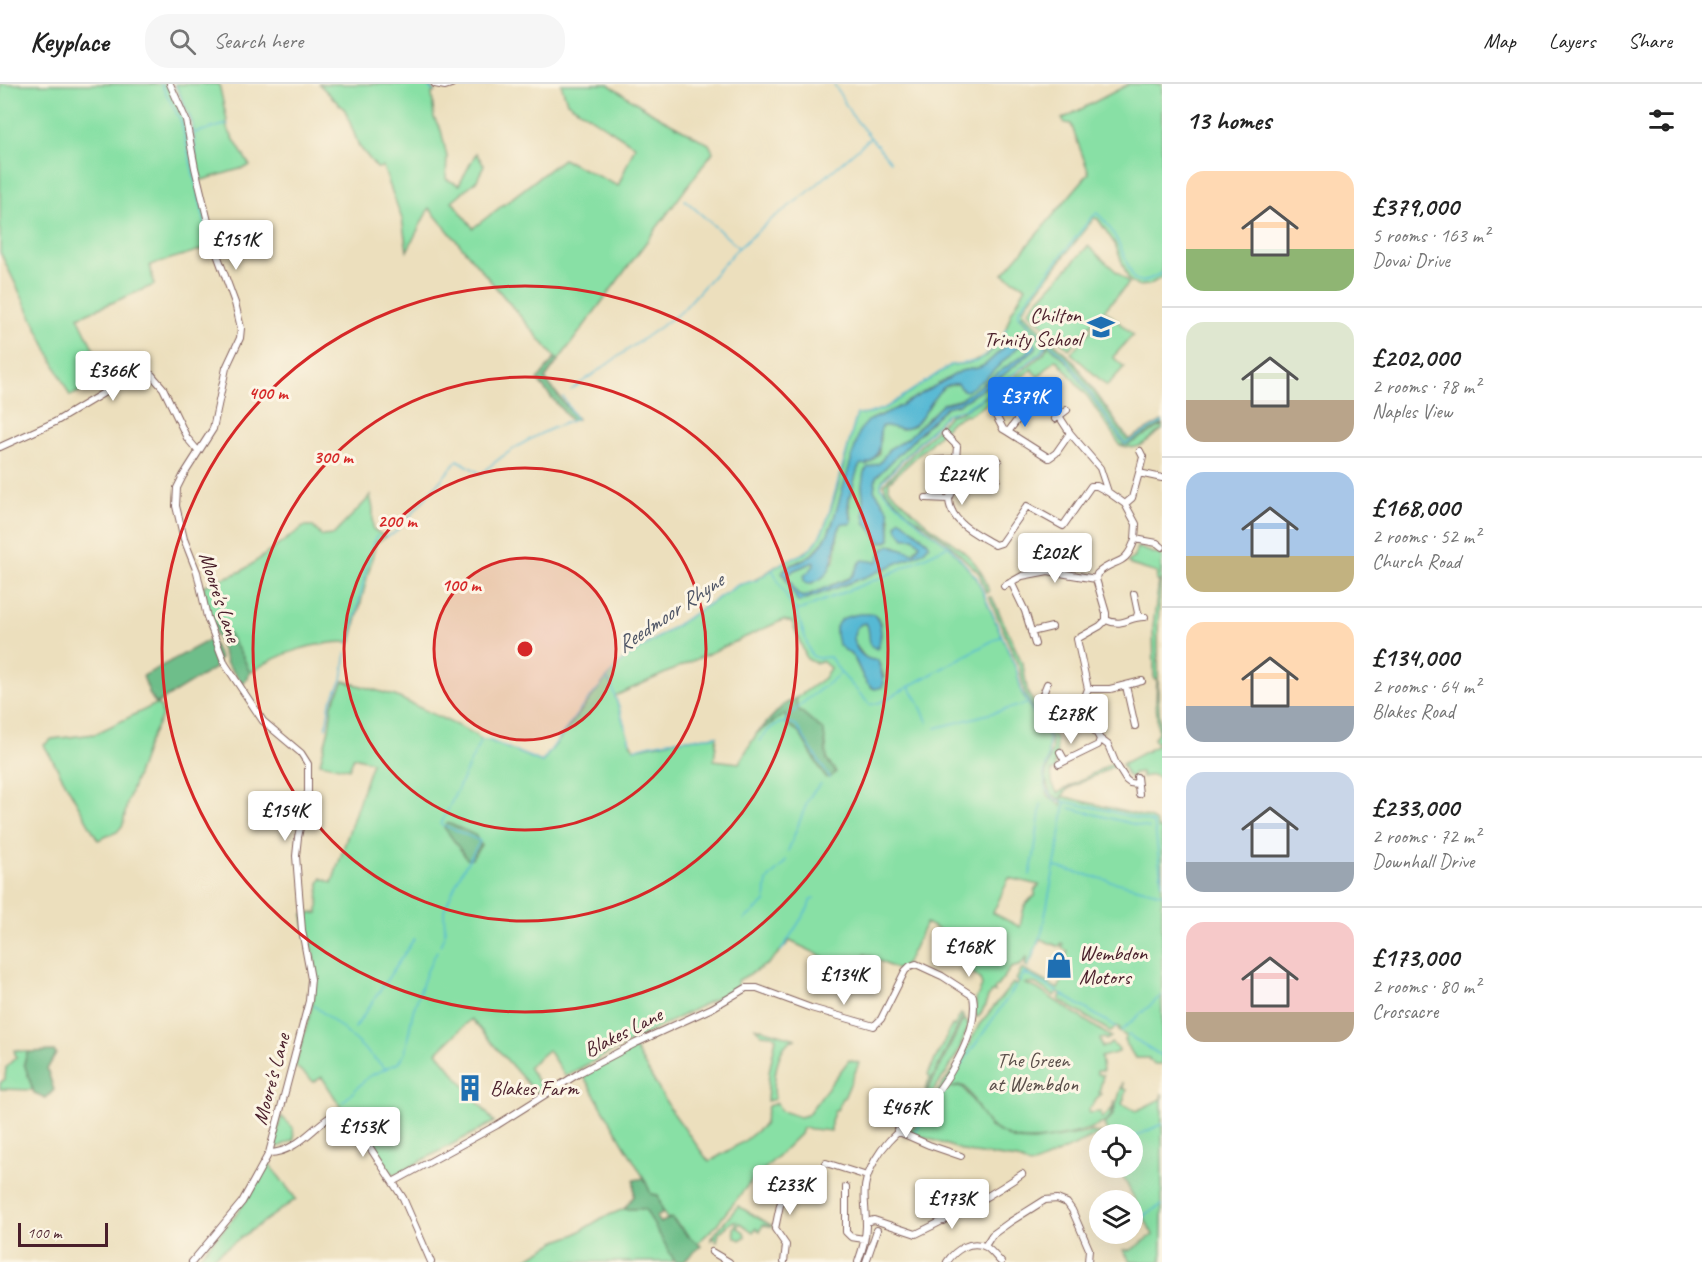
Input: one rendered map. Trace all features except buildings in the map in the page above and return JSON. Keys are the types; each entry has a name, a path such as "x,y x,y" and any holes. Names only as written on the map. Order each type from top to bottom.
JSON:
{"street":[{"name":"Moore's Lane","path":"170,84 186,120 214,246 235,303 241,328 238,345 226,368 213,429 177,489 176,506 184,539 197,572 213,636 225,664 268,727 301,753 308,764 309,772 308,791 296,856 302,930 309,961 311,986 306,1013 269,1154 243,1202 192,1262"},
{"path":"435,84 445,86 451,84"},
{"path":"0,447 55,422 132,376 144,374 152,375 163,388 187,438 198,451"},
{"path":"1008,432 1034,398 1029,391"},
{"path":"1067,410 1057,418 1096,463 1108,492"},
{"path":"995,414 1004,429 1049,458 1056,453 1070,433"},
{"path":"945,434 957,446 956,459 964,476"},
{"path":"1125,504 1132,498 1143,457 1140,451"},
{"path":"937,460 956,459"},
{"path":"998,461 989,472 964,476 949,499 950,510 955,518 995,545 1000,543 1027,506 1063,526 1090,486 1101,476"},
{"path":"989,472 996,479"},
{"path":"1139,473 1162,478"},
{"path":"1081,707 1088,689 1077,639 1106,620 1096,579 1100,571 1128,556 1135,538 1136,524 1125,504 1097,486 1090,486"},
{"path":"926,498 949,499"},
{"path":"1135,538 1160,544"},
{"path":"1004,586 1022,576 1048,571 1096,579"},
{"path":"1011,582 1025,611 1035,644"},
{"path":"1134,594 1137,616"},
{"path":"1106,620 1120,623 1137,616 1145,617"},
{"path":"1031,632 1052,627"},
{"path":"1088,689 1110,689 1142,681"},
{"path":"1047,684 1041,697 1066,706 1081,707"},
{"path":"1126,686 1135,726"},
{"path":"1081,707 1100,739 1108,745 1126,780 1130,783 1137,781 1139,794"},
{"path":"1124,715 1131,713"},
{"path":"1060,752 1062,763 1098,745 1100,739"},
{"name":"Blakes Lane","path":"393,1182 497,1125 581,1072 636,1043 712,1008 746,988 764,991 819,1011 874,1026 881,1019 905,971 916,964 970,993 974,999 973,1015 967,1039 946,1078 927,1104 897,1131"},
{"path":"269,1154 296,1145 333,1115 342,1113 349,1118 361,1134 393,1182 413,1218 431,1262"},
{"path":"858,1262 866,1222 863,1199 867,1176 880,1150 897,1131 961,1156"},
{"path":"826,1163 867,1176"},
{"path":"784,1262 786,1245 775,1229 780,1205 791,1177 791,1169"},
{"path":"866,1222 874,1220 916,1234 986,1198 1022,1174"},
{"path":"846,1187 846,1232 851,1237 864,1239"},
{"path":"933,1197 944,1221"},
{"path":"985,1246 992,1234 1042,1201 1057,1199 1067,1203 1072,1210 1089,1249 1088,1262"},
{"path":"866,1262 877,1230"},
{"path":"947,1262 961,1248 970,1245 985,1246 1001,1262"},
{"path":"712,1252 729,1262"}],"green space":[{"path":"0,84 170,84 186,120 214,246 150,265 154,285 78,317 108,379 70,396 0,252"},
{"path":"175,84 219,84 227,128 250,166 202,180 198,172 192,123"},
{"path":"319,84 428,84 435,92 432,93 434,118 441,130 447,157 446,179 459,185 476,153 484,165 477,180 452,201 473,228 563,159 618,186 635,146 567,102 561,84 608,84 654,114 709,144 713,152 558,361 429,208 407,251 402,219 383,167 377,168 359,146 345,110"},
{"name":"The Green at Wembdon","path":"1129,84 1162,84 1162,277 1149,285 1137,286 1129,280 1115,244 1098,219 1094,218 1023,309 1024,313 1021,317 1044,340 1045,346 1042,352 988,394 965,409 947,414 883,479 881,487 922,526 949,546 977,579 1017,671 1022,694 1049,738 1044,775 1048,795 1061,805 1062,798 1059,799 1051,794 1045,778 1052,749 1051,738 1025,695 1020,669 989,597 992,597 1023,665 1028,694 1056,739 1057,763 1054,764 1056,769 1051,771 1052,783 1056,791 1058,793 1112,763 1114,766 1068,789 1062,796 1149,818 1155,821 1159,829 1162,829 1162,1064 1153,1064 1149,1058 1135,1058 1124,1040 1126,1036 1118,1031 1120,1028 1116,1026 1111,1032 1059,1000 1061,994 1058,992 1054,996 1036,984 1027,983 1025,984 1036,988 1111,1037 1106,1040 1105,1038 1100,1039 1102,1047 1111,1043 1119,1049 1119,1052 1101,1057 1103,1071 1097,1071 1097,1074 1103,1075 1099,1093 1101,1094 1088,1110 1089,1113 1101,1112 1102,1118 1112,1109 1115,1100 1113,1111 1104,1122 1089,1124 1089,1129 1083,1131 1033,1140 1021,1140 1009,1136 990,1125 982,1115 990,1127 1015,1140 1034,1141 1089,1132 1089,1139 1030,1166 1018,1159 967,1152 916,1134 914,1136 902,1130 902,1127 910,1131 919,1120 961,1059 979,1025 1013,983 1016,986 1019,982 1016,980 1022,969 1058,989 1071,962 1065,959 1068,951 1062,948 1061,943 1060,947 1040,939 1028,967 1025,965 1027,956 1021,965 1011,968 994,990 995,992 991,992 978,1017 975,1015 976,999 982,986 980,979 954,957 966,944 926,923 907,962 900,971 865,954 855,972 790,941 768,964 737,981 738,985 722,995 565,1076 548,1050 528,1067 542,1088 535,1092 471,1019 437,1052 494,1122 395,1175 390,1171 366,1133 346,1109 342,1109 322,1077 314,1082 295,1066 310,1016 316,977 314,957 303,914 318,913 319,883 322,878 332,883 372,762 354,757 349,769 320,763 329,729 332,704 344,681 395,696 475,734 481,740 488,740 542,762 623,660 738,585 757,578 811,548 826,523 857,414 868,414 887,407 951,365 969,363 987,355 1001,342 1012,311 1026,287 1003,274 1089,173 1071,124 1065,123 1062,119","holes":["1020,333 1035,349 996,381 959,404 946,407 876,477 874,490 885,505 890,518 890,540 886,542 865,522 862,485 872,466 880,463 889,449 907,439 943,404 959,400 974,390 1027,352 1028,347 1019,346 986,378 963,390 958,384 942,389 917,422 910,427 903,429 882,426 879,453 870,463 861,463 858,468 849,505 852,518 848,524 842,523 838,532 835,560 812,583 807,584 804,581 814,566 814,562 794,570 787,576 798,595 803,597 850,578 856,573 858,565 877,562 884,548 895,546 913,553 920,544 914,537 908,538 900,519 928,542 923,551 798,602 784,569 811,555 826,539 872,419 895,409 961,371 985,365","876,616 880,622 881,636 870,632 868,625 863,623 856,628 853,642 867,660 878,660 884,677 864,679 854,658 838,643 836,627","783,620 792,622 807,659 815,663 822,661 830,668 824,678 796,698 797,708 826,744 825,777 799,732 787,724 785,714 757,733 739,763 714,760 717,736 677,740 634,749 615,696","1009,878 1039,885 1035,890 1035,896 1025,906 1020,927 993,913","958,1085 965,1087 982,1115 964,1088 959,1086 951,1088"]},
{"path":"1088,246 1129,283 1069,349 1028,311"},
{"path":"1107,312 1133,335 1113,357 1124,367 1107,386 1071,353"},
{"path":"1024,313 1074,362 1128,439 1162,421 1162,425 1129,444 1124,444 1070,365 1048,344 1047,348 1020,317"},
{"path":"1048,343 1070,365 1124,444 1129,444 1162,425 1162,430 1138,446 1120,445 1088,397 1055,360 1038,377 1032,369 990,402 967,416 966,414 951,422 889,482 889,489 927,524 971,559 984,578 989,592 986,593 979,573 946,541 908,513 886,491 884,484 950,415 960,413 1004,386 1044,353"},
{"path":"555,358 558,361 545,379 577,419 571,421 537,380"},
{"path":"370,495 373,529 385,537 376,543 351,642 311,646 285,654 250,673 243,657 212,624 203,586 242,571 305,526 312,526 322,536 333,535"},
{"path":"1137,547 1162,556 1158,626 1158,697 1161,736 1156,743 1154,738 1158,732 1157,679 1154,679 1153,626 1159,581 1156,581 1157,573 1128,562 1134,557"},
{"path":"212,624 223,625 243,657 250,673 243,684 227,664"},
{"path":"211,639 220,658 215,668 156,704 143,676"},
{"path":"796,698 797,708 824,731 827,760 836,772 830,778 825,777 799,732 787,724 785,714 757,733 783,705"},
{"path":"156,704 161,707 162,716 148,744 127,803 123,825 117,832 98,840 44,745 52,739 95,734"},
{"path":"1162,743 1162,778 1152,775 1142,777 1141,772 1133,773 1132,777 1128,776 1122,764"},
{"path":"448,823 475,835 481,845 472,858 467,859 444,827"},
{"path":"961,1014 963,1016 926,1091 930,1078 928,1074 952,1025 954,1026"},
{"path":"964,1018 968,1024 958,1051 938,1084 930,1094 927,1093"},
{"path":"755,1027 796,1039 784,1047 780,1055 775,1074 775,1099 767,1101 769,1072 776,1038 772,1035 761,1034"},
{"path":"634,1047 671,1110 709,1162 743,1142 764,1125 768,1106 777,1103 781,1111 800,1117 807,1115 849,1060 859,1063 844,1098 835,1110 831,1121 831,1131 802,1128 800,1134 748,1185 713,1229 697,1243 671,1218 667,1219 658,1195 651,1194 644,1178 581,1072"},
{"path":"14,1050 28,1052 24,1063 33,1090 0,1089 0,1083 5,1079 6,1067 16,1057"},
{"path":"54,1051 56,1054 47,1069 54,1090 46,1098 34,1093 24,1063 28,1052"},
{"path":"1123,1082 1123,1088 1127,1090 1122,1104 1136,1111 1161,1099 1162,1093 1162,1262 1131,1262 1123,1250 1131,1250 1143,1244 1153,1235 1143,1216 1143,1190 1130,1190 1124,1178 1143,1178 1143,1124 1104,1124 1113,1115"},
{"path":"281,1116 293,1128 294,1140 278,1147 275,1145"},
{"path":"268,1162 296,1199 206,1262 194,1262 236,1215"},
{"path":"644,1178 651,1194 658,1195 663,1212 656,1217 660,1223 671,1218 701,1246 683,1262 675,1262 645,1209 624,1209 634,1196 634,1180"},
{"path":"738,1206 774,1227 763,1225 760,1231 756,1228 753,1232 740,1223 737,1227 744,1232 745,1237 740,1240 735,1237 734,1228 737,1222 733,1221 719,1233 717,1241 713,1238 711,1240 711,1238"},
{"path":"645,1208 675,1259 671,1262 521,1262 602,1218 624,1209"}],"water":[{"path":"1020,333 1025,333 1037,346 1035,349 996,381 959,404 946,407 876,477 874,490 889,511 890,540 881,543 865,522 862,485 864,472 867,468 880,463 889,449 907,439 943,404 959,400 974,390 1027,352 1028,346 1019,346 986,378 967,391 958,384 943,388 917,422 910,427 903,429 882,426 875,457 867,465 861,464 858,468 849,499 848,508 852,521 850,524 842,523 838,531 830,568 818,581 807,584 804,576 814,566 814,562 794,570 787,576 798,595 803,597 850,578 863,560 877,562 884,548 890,545 914,553 920,544 914,538 904,538 896,525 900,519 929,545 923,552 868,576 798,602 782,572 813,554 827,535 860,430 868,421 895,409 961,371 985,365"},
{"path":"859,614 873,614 880,626 881,635 877,649 871,645 866,623 856,628 853,639 862,655 878,660 884,683 882,687 875,689 868,684 854,658 840,646 836,638 836,627 840,621"}],"waterway":[{"path":"161,84 181,121 209,240"},
{"path":"175,84 192,123 196,155"},
{"path":"425,84 433,91"},
{"path":"834,84 851,114 890,161"},
{"path":"194,133 228,124"},
{"path":"571,390 681,312 735,251 773,218 806,194 870,138"},
{"path":"685,200 738,247"},
{"name":"Reedmoor Rhyne","path":"1162,273 1143,282 1134,279 1109,227 1097,213 1019,310 1019,315 1067,360 1125,444 1162,422"},
{"name":"Reedmoor Rhyne","path":"440,946 445,933 444,910 461,873 480,841 441,824 481,740 488,740 542,762 582,707 623,660 738,585 757,580 782,563 807,552 817,541 826,524 857,414 868,414 887,407 951,365 977,361 1001,342 1006,329"},
{"path":"1028,967 1042,932 1065,802 1054,799 1046,788 1044,775 1049,738 1022,693 1017,671 977,578 949,546 922,526 885,493 881,483 947,414 965,409 988,394 1042,352 1046,340"},
{"path":"385,537 393,534 403,524 458,460 481,474 526,442 576,419 563,397"},
{"path":"349,645 371,548 377,536"},
{"path":"773,571 791,605 796,610 800,610 887,575 948,546"},
{"path":"796,610 811,655 817,658 830,657 870,705 881,702 1001,636"},
{"path":"326,728 330,703 342,680 346,653"},
{"path":"785,721 800,705 840,674"},
{"path":"607,679 611,684 630,742"},
{"path":"909,687 928,723"},
{"path":"936,728 1026,704"},
{"path":"759,741 775,725 780,723 796,725 830,778"},
{"path":"634,749 664,742 717,736"},
{"path":"788,851 808,800 821,784"},
{"path":"1066,802 1153,823 1162,884"},
{"path":"1030,875 1041,804"},
{"path":"1070,808 1149,828"},
{"path":"744,920 765,902 767,882 786,860"},
{"path":"1055,867 1162,894"},
{"path":"781,951 808,908 811,899 814,898"},
{"path":"355,1028 414,939"},
{"name":"Reedmoor Rhyne","path":"343,1102 368,1077 398,1063 405,1053 413,1011 427,971 437,951"},
{"path":"1019,982 1025,972"},
{"path":"1024,973 1058,992"},
{"path":"913,1134 1016,986"},
{"path":"1061,994 1116,1027"},
{"path":"1121,1031 1162,995"},
{"path":"314,1006 342,1028 385,1068"},
{"path":"1128,1035 1162,1056"},
{"path":"1143,1133 1162,1124"},
{"path":"1145,1217 1144,1215 1162,1205"}],"place":[{"name":"Chilton Trinity School","path":"1101,327"},
{"name":"Wembdon Motors","path":"1059,965"},
{"name":"Blakes Farm","path":"470,1088"}]}
